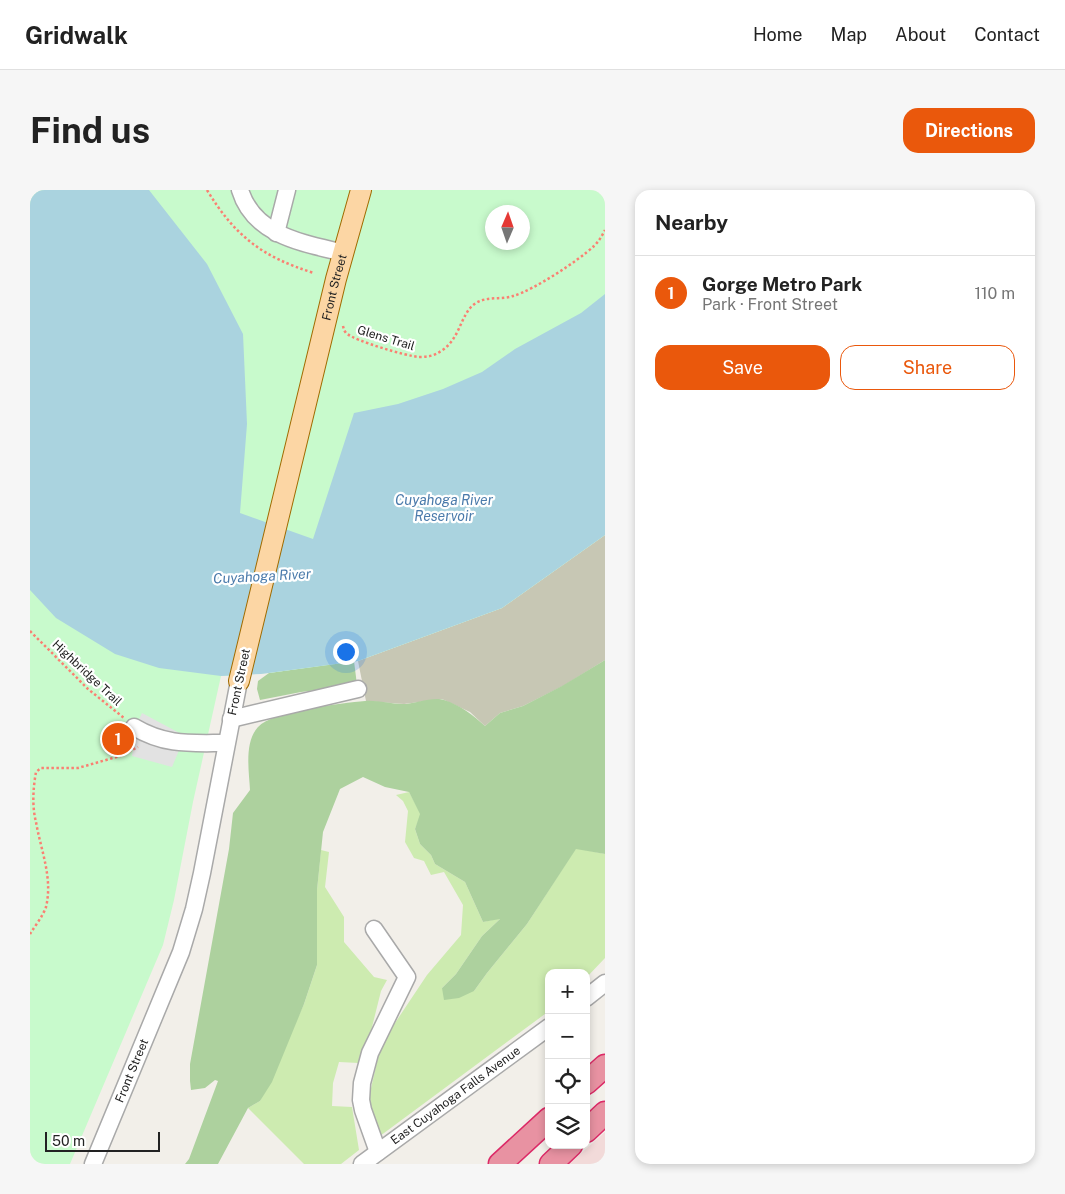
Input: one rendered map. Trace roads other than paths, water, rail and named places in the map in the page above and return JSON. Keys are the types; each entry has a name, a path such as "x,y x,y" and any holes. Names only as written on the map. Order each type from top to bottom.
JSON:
{"highway":[{"path":"590,1079 605,1066"},
{"path":"590,1127 605,1114"},
{"path":"500,1164 545,1123"},
{"path":"551,1164 567,1149"}],"main road":[{"name":"Front Street","path":"238,682 361,190"}],"street":[{"path":"240,190 255,216 276,233 289,239 344,253"},
{"path":"276,233 287,190"},
{"name":"Front Street","path":"93,1164 181,952 198,891 238,682"},
{"path":"231,719 358,689"},
{"path":"134,727 146,734 180,744 226,743"},
{"path":"374,929 408,977 370,1053 362,1083 363,1110 378,1152"},
{"path":"590,995 605,983"},
{"name":"East Cuyahoga Falls Avenue","path":"362,1164 545,1030"}],"water":[{"name":"Cuyahoga River Reservoir","path":"30,190 149,190 207,264 243,334 247,424 240,513 313,539 354,413 398,404 443,389 482,372 515,349 581,313 605,294 605,535 502,608 358,661 261,674 221,676 159,668 115,654 56,618 30,590"}],"place":[{"name":"Gorge Metro Park","path":"118,739"}],"water label":[{"name":"Cuyahoga River","path":"262,576"}]}
